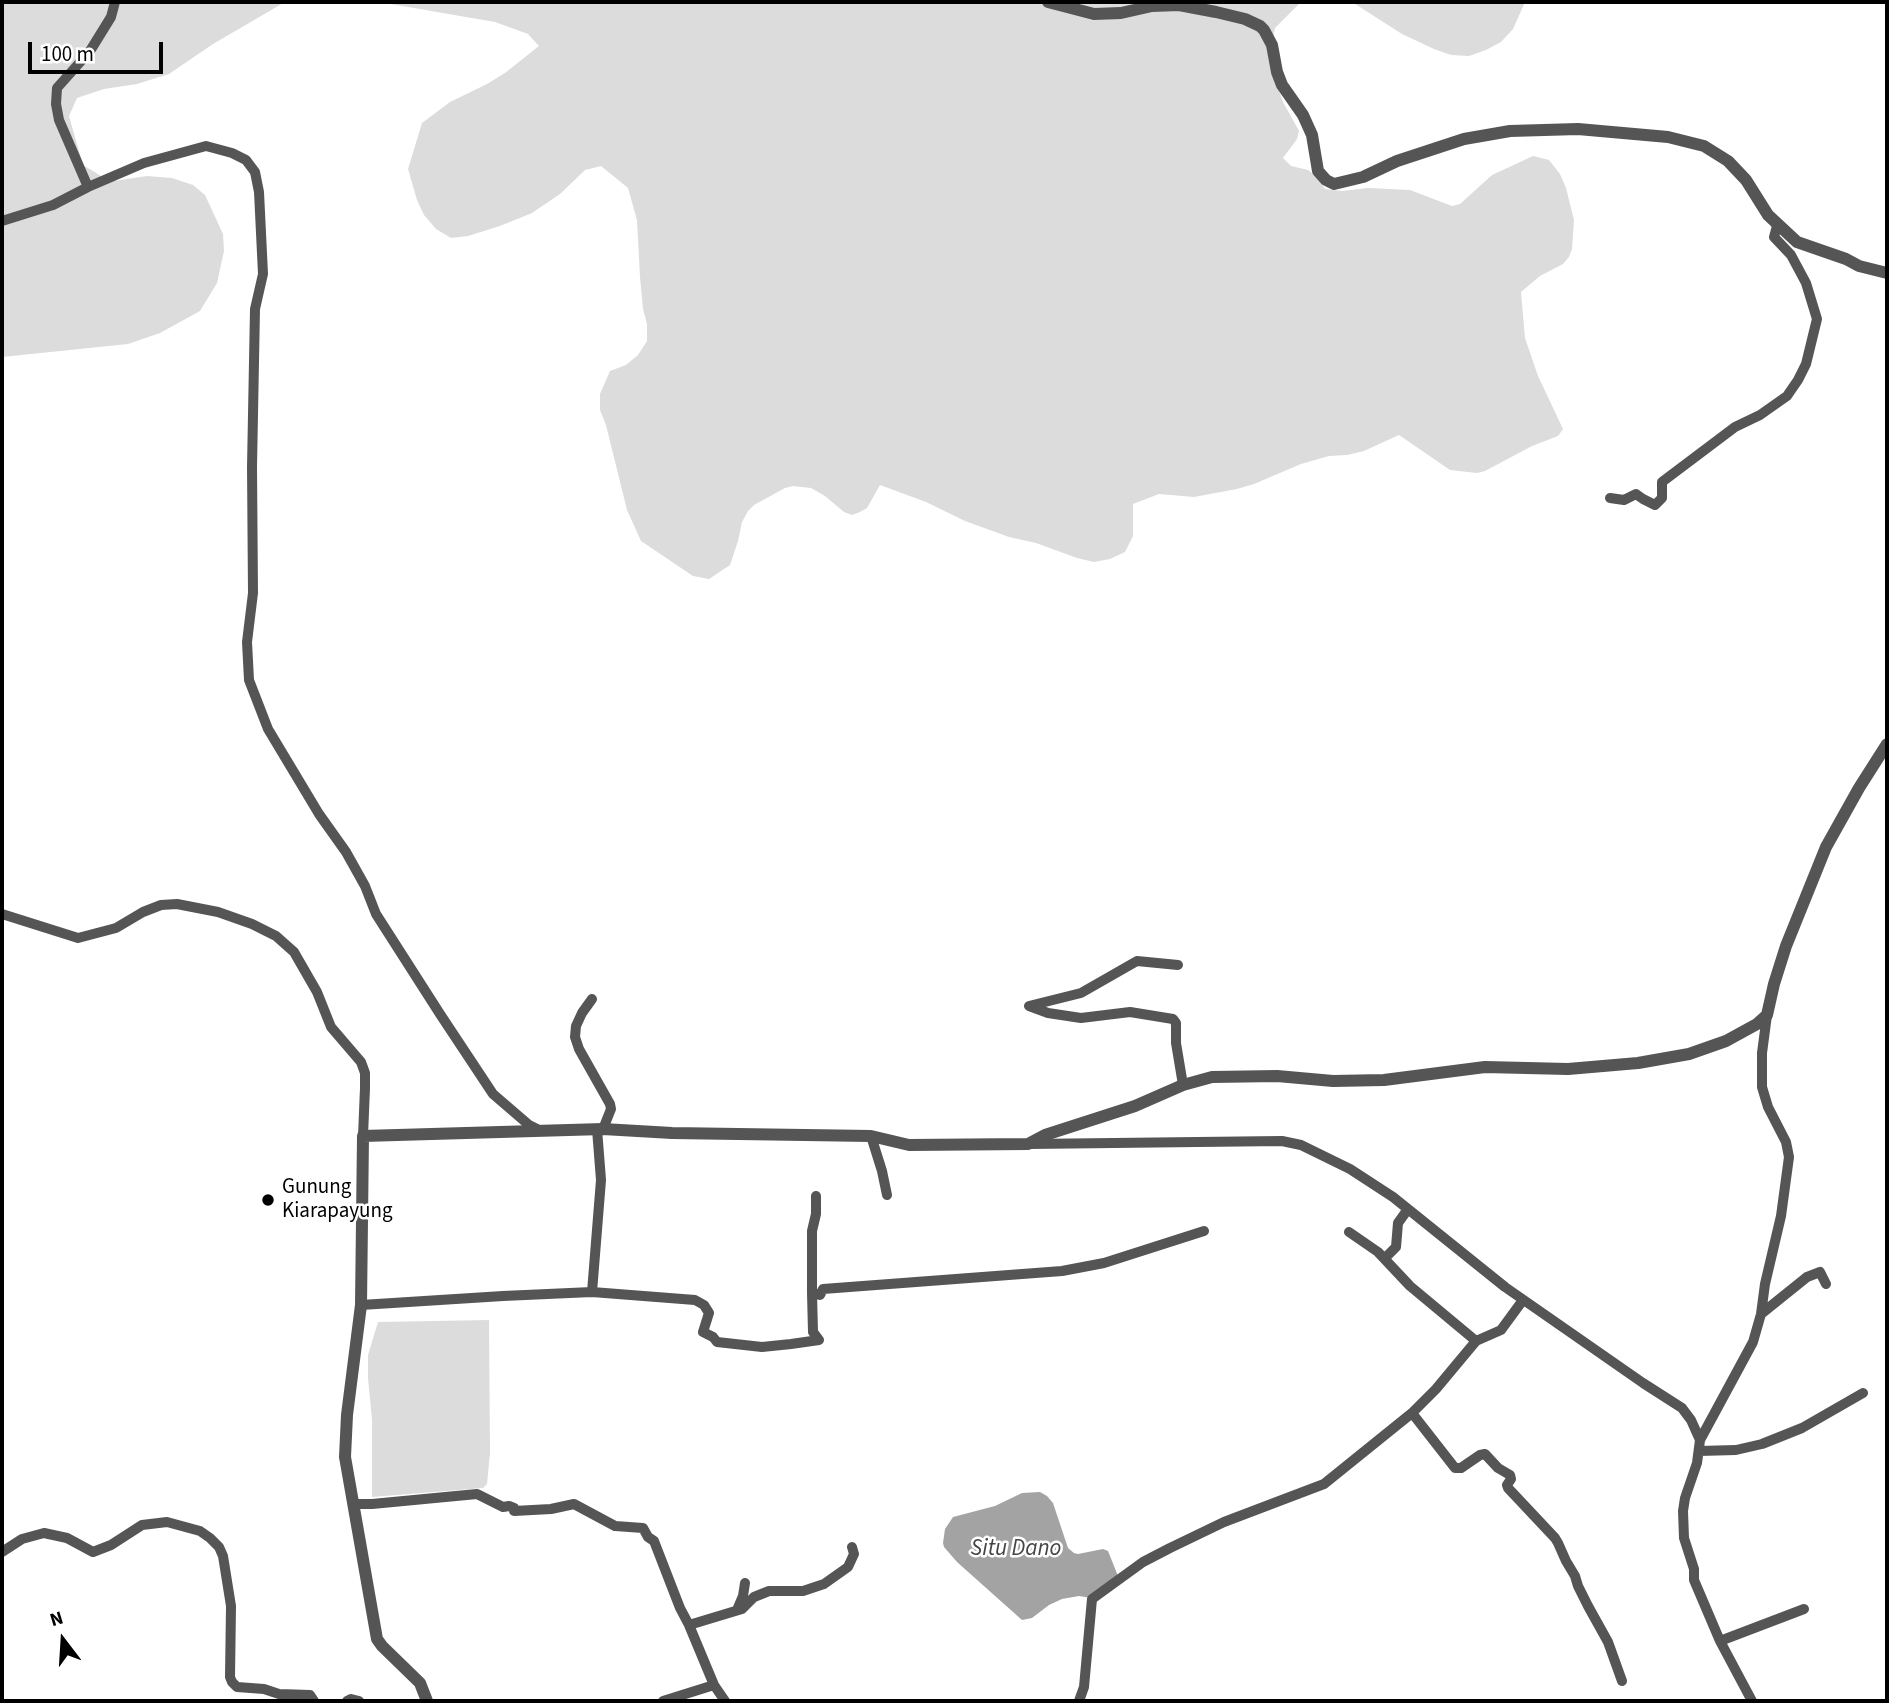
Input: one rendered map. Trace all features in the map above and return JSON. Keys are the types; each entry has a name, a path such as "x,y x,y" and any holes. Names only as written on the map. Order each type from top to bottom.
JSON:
{"street":[{"path":"89,187 59,120 57,88 90,51 111,17 115,2"},
{"path":"1048,2 1094,14 1179,5 1245,19 1260,26 1272,45 1282,85 1305,118 1312,135 1318,170 1326,180 1334,184 1363,177 1397,161 1480,135 1510,131 1578,129 1648,134 1690,142 1718,153 1742,175 1768,215 1797,242 1859,266 1887,273"},
{"path":"2,221 53,205 144,163 206,145 246,160 255,172 259,192 263,274 255,309 253,593 247,642 249,680 268,729 318,814 346,852 365,886 376,914 481,1078 505,1106 529,1125 542,1131"},
{"path":"1609,498 1624,500 1636,494 1655,505 1662,498 1661,482 1735,428 1787,396 1798,380 1817,319 1806,283 1791,255 1774,237 1777,226 1775,222"},
{"path":"1752,1701 1720,1641 1694,1580 1694,1569 1683,1532 1683,1511 1700,1445 1753,1342 1782,1216 1789,1157 1786,1142 1768,1107 1762,1087 1762,1053 1774,984 1786,946 1826,847 1887,744"},
{"path":"2,914 78,937 116,928 142,912 161,905 177,904 218,912 252,924 276,936 294,952 317,992 331,1027 361,1062 365,1073 361,1305 344,1446 377,1639 420,1683 427,1701"},
{"path":"1178,965 1138,961 1081,993 1029,1006 1048,1013 1081,1018 1130,1012 1174,1019 1183,1085"},
{"path":"592,999 576,1026 575,1037 611,1109 600,1129 601,1180 592,1292"},
{"path":"1028,1144 1045,1135 1135,1106 1183,1085 1212,1077 1277,1076 1333,1081 1374,1081 1471,1068 1568,1069 1638,1063 1712,1047 1741,1034 1767,1015"},
{"path":"363,1136 600,1129 871,1136 909,1144 1291,1142 1350,1169 1408,1209 1523,1300 1682,1408 1691,1420 1700,1445"},
{"path":"871,1136 887,1195"},
{"path":"361,1305 592,1292 699,1301 709,1313 703,1332 717,1342 762,1347 819,1340 813,1332 812,1293 812,1231 816,1196"},
{"path":"1385,1258 1396,1247 1398,1223 1408,1209"},
{"path":"812,1293 820,1295 822,1289 1062,1270 1104,1263 1204,1231"},
{"path":"1349,1232 1373,1247 1410,1286 1476,1341"},
{"path":"1761,1314 1807,1277 1820,1272 1826,1284"},
{"path":"1079,1701 1084,1687 1092,1599 1143,1562 1170,1548 1224,1522 1324,1484 1412,1413 1476,1341 1501,1330 1523,1300"},
{"path":"1700,1445 1736,1451 1762,1444 1802,1428 1863,1393"},
{"path":"1412,1413 1455,1468 1461,1468 1485,1454 1498,1468 1510,1475 1508,1488 1558,1543 1608,1642 1622,1681"},
{"path":"353,1504 477,1493 503,1507 514,1508 514,1511 551,1509 575,1504 615,1526 643,1528 654,1541 714,1685 725,1701"},
{"path":"2,1552 24,1538 44,1533 67,1538 93,1552 111,1545 142,1525 167,1522 200,1531 219,1547 223,1556 231,1606 232,1682 237,1686 264,1689 279,1694 310,1695 314,1701"},
{"path":"690,1625 742,1609 754,1597 769,1591 803,1591 824,1584 848,1567 854,1554 852,1547"},
{"path":"737,1610 745,1583"},
{"path":"1720,1641 1804,1608"},
{"path":"663,1701 714,1685"},
{"path":"346,1701 359,1701"}],"shaded area":[{"path":"2,2 285,2 213,44 169,74 77,98 69,116 83,165 106,179 114,181 147,176 172,178 193,185 205,195 223,234 224,251 217,283 200,311 160,333 128,344 2,357"},
{"path":"379,2 1301,2 1275,28 1269,54 1270,63 1283,102 1299,131 1297,139 1283,158 1291,166 1308,170 1315,175 1325,189 1410,190 1452,206 1460,204 1492,175 1533,156 1549,160 1560,174 1574,220 1572,249 1563,264 1540,276 1521,292 1525,338 1538,376 1563,429 1558,436 1477,473 1450,470 1399,435 1364,451 1329,456 1301,464 1237,489 1194,497 1159,494 1133,504 1133,536 1125,552 1094,562 1009,537 880,485 867,508 852,515 811,488 793,486 754,505 748,511 742,522 730,565 709,579 693,576 641,541 627,510 600,410 600,394 610,371 626,365 638,355 647,341 637,220 628,188 601,166 585,170 560,194 532,213 500,226 468,236 451,238 436,229 424,215 417,200 408,169 422,123 450,102 505,73 539,46 528,34 495,22"},
{"path":"1352,2 1525,2 1513,29 1501,42 1469,56 1451,55 1434,49 1402,34"},
{"path":"489,1320 490,1453 487,1484 483,1488 372,1497 372,1420 368,1355 378,1322"}],"water":[{"name":"Situ Dano","path":"1040,1492 1053,1503 1068,1548 1078,1554 1103,1549 1108,1551 1118,1576 1091,1598 1079,1596 1062,1599 1032,1618 1022,1620 957,1562 943,1543 945,1529 953,1517 995,1506 1022,1493"}],"place":[{"name":"Gunung Kiarapayung","path":"268,1200"}]}
